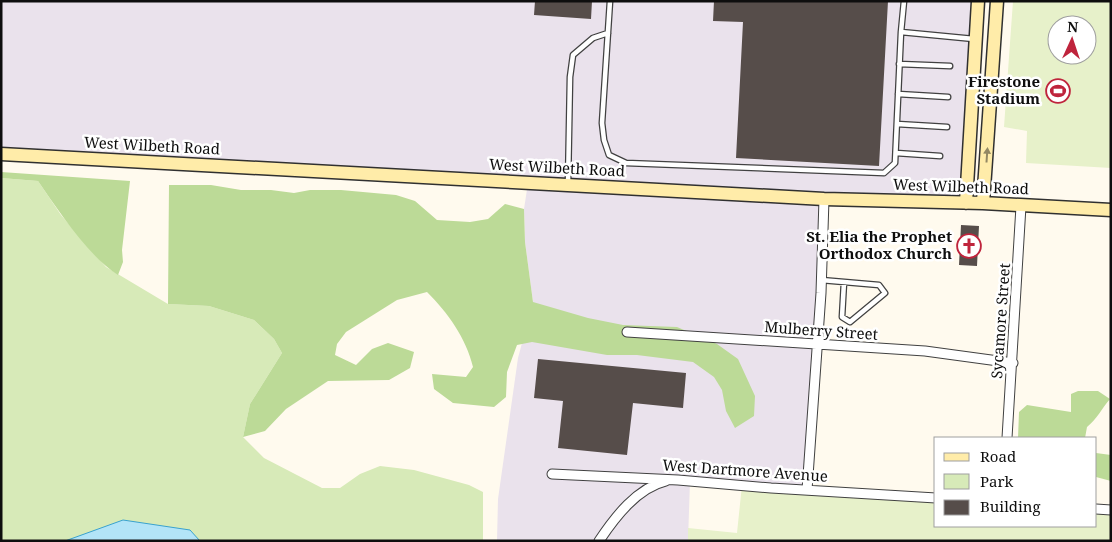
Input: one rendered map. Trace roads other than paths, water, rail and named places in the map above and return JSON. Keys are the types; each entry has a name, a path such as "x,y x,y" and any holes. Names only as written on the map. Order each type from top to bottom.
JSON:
{"main road":[{"path":"966,203 978,1"},
{"path":"983,204 997,1"},
{"name":"West Wilbeth Road","path":"1,154 824,198 1111,210"}],"street":[{"path":"807,490 822,280 824,198"},
{"name":"Sycamore Street","path":"1007,437 1021,206"},
{"name":"Mulberry Street","path":"627,332 925,351 1013,363"},
{"name":"West Dartmore Avenue","path":"552,474 678,480 934,498"},
{"path":"599,541 618,516 640,494 655,485 678,480"},
{"path":"1097,509 1111,510"}],"lane":[{"path":"610,1 602,123 604,140 609,154 626,163 884,173 895,163 904,1"},
{"path":"901,32 976,39"},
{"path":"568,185 570,77 573,56 593,38 608,33"},
{"path":"900,64 950,66"},
{"path":"898,94 948,97"},
{"path":"897,124 947,127"},
{"path":"896,153 940,156"},
{"path":"822,280 878,285 885,293 850,322 842,317 844,282"}],"water":[{"path":"123,520 190,530 200,541 65,541"}],"place":[{"name":"Firestone Stadium","path":"1058,91"},
{"name":"St. Elia the Prophet Orthodox Church","path":"969,246"}]}
